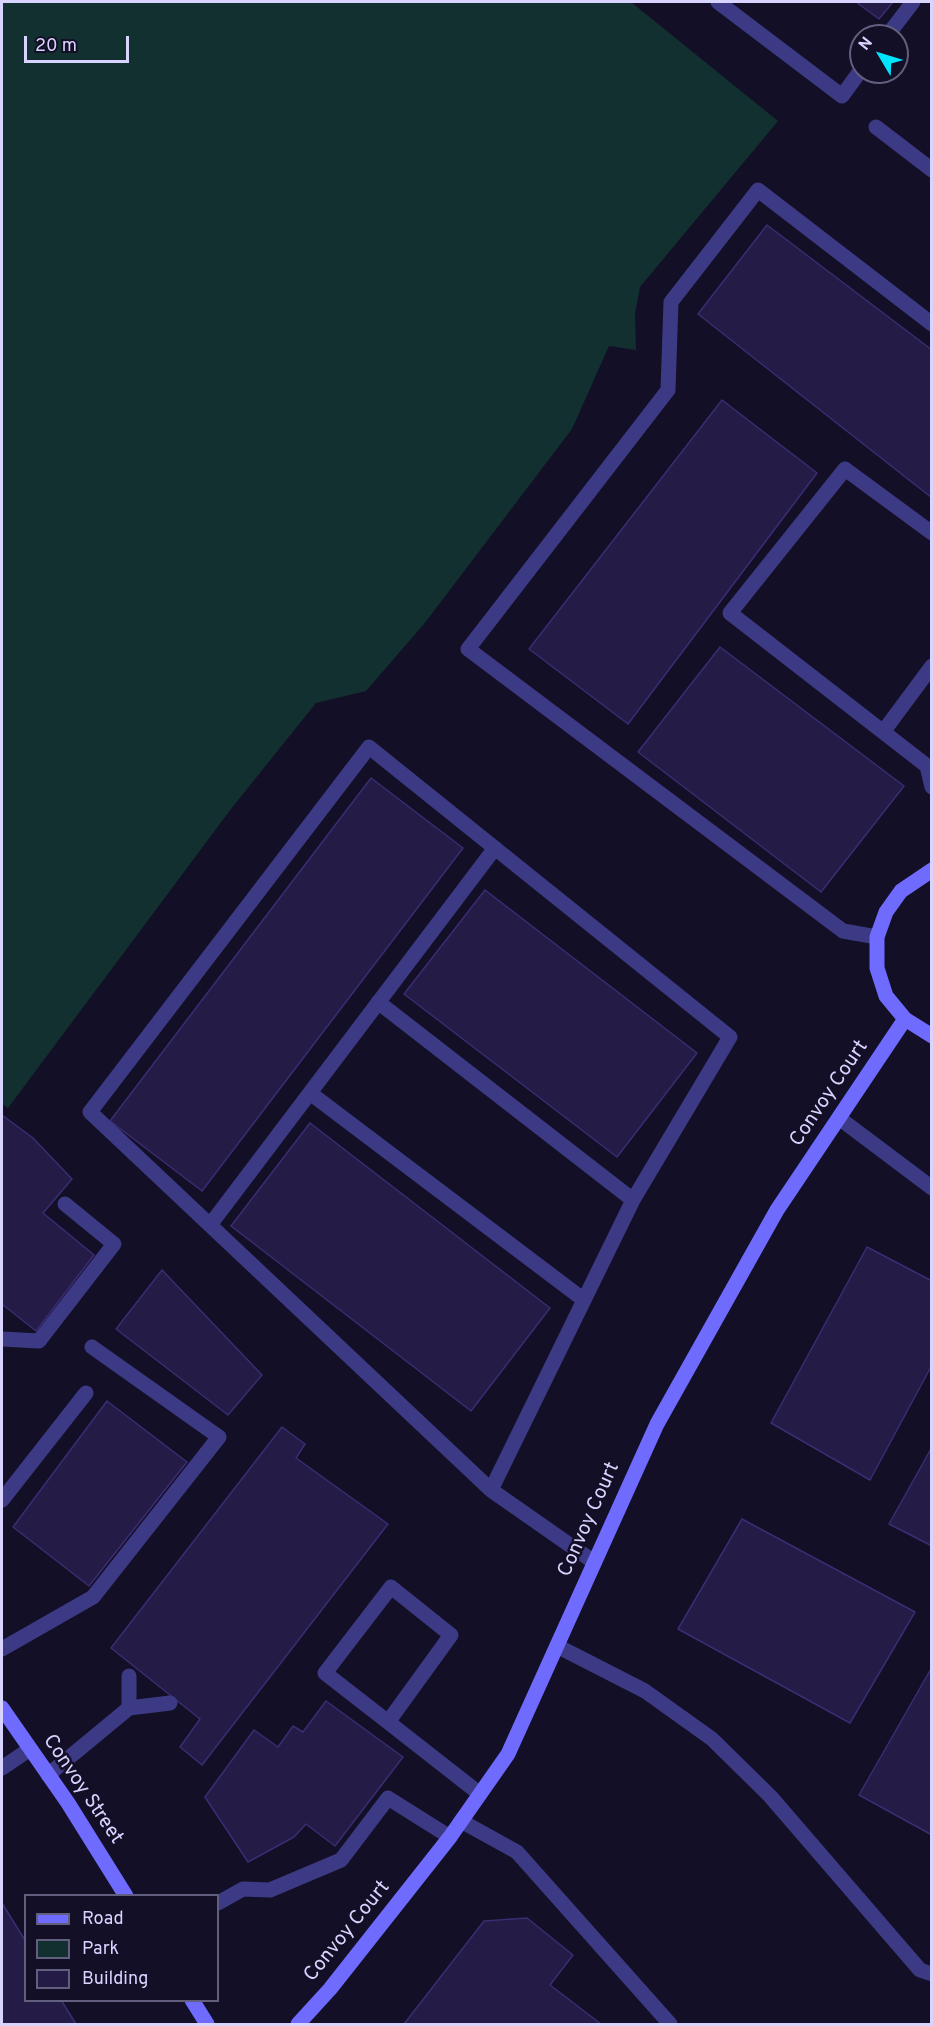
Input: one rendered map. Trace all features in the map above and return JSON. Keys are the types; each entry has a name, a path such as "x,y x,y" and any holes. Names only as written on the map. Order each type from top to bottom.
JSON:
{"street":[{"path":"932,870 901,891 886,912 877,937 877,968 886,996 905,1019 932,1036"},
{"name":"Convoy Court","path":"298,2025 330,1989 450,1837 508,1754 657,1424 777,1210 905,1019"},
{"name":"Convoy Street","path":"2,1708 125,1894"},
{"path":"193,2002 207,2025"}],"lane":[{"path":"718,2 842,96 851,84"},
{"path":"896,24 913,2"},
{"path":"876,127 932,170"},
{"path":"877,937 843,931 468,649 668,390 671,302 758,190 932,324"},
{"path":"932,533 845,469 730,613 929,768 932,787"},
{"path":"883,732 932,666"},
{"path":"491,1490 633,1200 730,1037 369,747 90,1112 491,1490 594,1562"},
{"path":"210,1225 495,848"},
{"path":"378,1002 633,1200"},
{"path":"310,1093 584,1300"},
{"path":"839,1118 932,1188"},
{"path":"2,1339 39,1341 114,1244 65,1204"},
{"path":"2,1649 93,1597 219,1437 92,1347"},
{"path":"2,1500 86,1393"},
{"path":"388,1722 451,1635 391,1587 326,1673 388,1722 480,1794"},
{"path":"557,1646 645,1691 712,1739 770,1796 920,1970 932,1974"},
{"path":"129,1676 129,1708"},
{"path":"48,1775 129,1708 170,1703"},
{"path":"2,1767 30,1749"},
{"path":"219,1902 243,1889 270,1890 341,1860 388,1798 450,1837"},
{"path":"461,1821 517,1852 670,2025"}],"green space":[{"path":"2,2 631,2 778,121 640,287 635,314 636,350 609,346 572,429 424,624 366,691 316,703 231,809 8,1108 2,1104"}],"building":[{"path":"856,2 893,2 879,19"},
{"path":"767,225 932,350 932,498 698,314"},
{"path":"722,400 817,473 628,724 529,649"},
{"path":"720,647 904,786 821,892 638,752"},
{"path":"371,778 463,848 202,1191 110,1121"},
{"path":"485,890 697,1053 617,1157 404,994"},
{"path":"2,1115 33,1138 72,1179 43,1213 94,1255 36,1331 2,1304"},
{"path":"310,1123 550,1308 471,1411 231,1226"},
{"path":"867,1247 932,1281 932,1365 870,1480 771,1423"},
{"path":"162,1270 262,1375 228,1415 116,1329"},
{"path":"107,1401 187,1462 89,1586 13,1527"},
{"path":"282,1427 305,1444 296,1458 388,1524 202,1765 180,1747 200,1719 111,1648"},
{"path":"932,1447 932,1546 889,1524"},
{"path":"742,1519 915,1612 850,1723 678,1629"},
{"path":"932,1667 932,1835 859,1795"},
{"path":"326,1701 403,1757 335,1846 306,1824 294,1837 248,1862 205,1797 254,1730 278,1747 293,1726 303,1732"},
{"path":"2,1903 24,1939 24,2002 62,2002 76,2024 2,2024"},
{"path":"527,1918 573,1955 550,1985 601,2024 404,2024 484,1921"}]}
